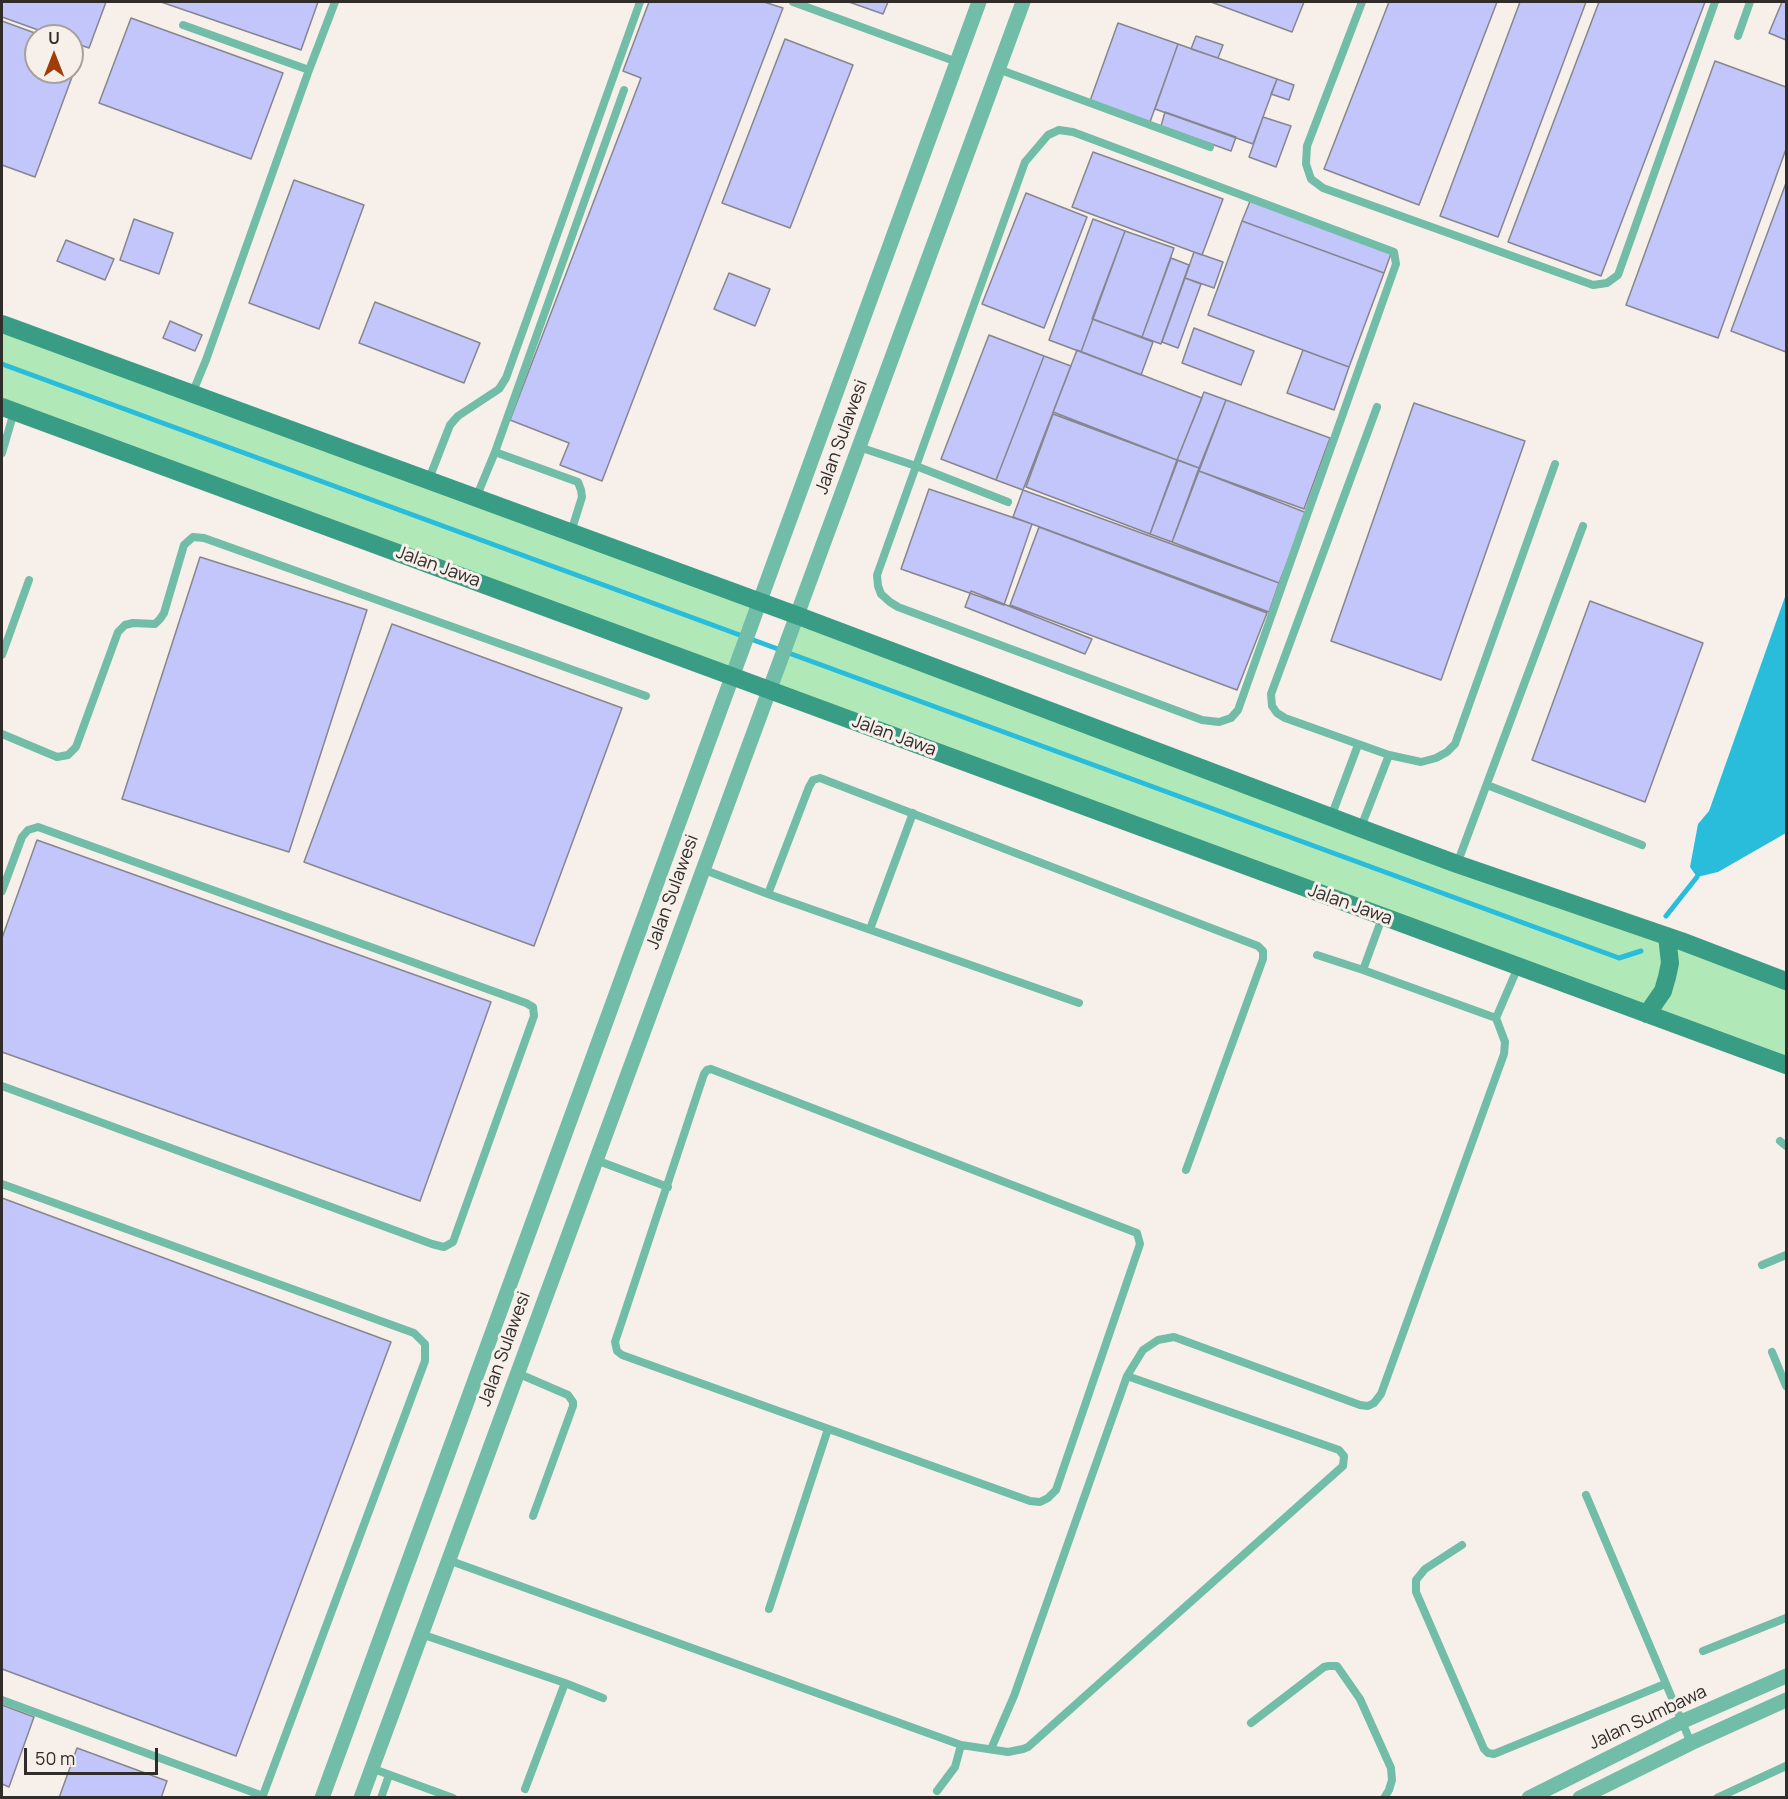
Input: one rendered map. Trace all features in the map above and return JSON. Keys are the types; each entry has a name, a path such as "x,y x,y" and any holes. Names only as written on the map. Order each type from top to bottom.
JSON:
{"street":[{"name":"Jalan Sulawesi","path":"322,1797 979,2"},
{"name":"Jalan Sulawesi","path":"361,1797 1023,2"},
{"path":"2,324 571,532 793,623 1457,864 1667,936 1786,981"},
{"name":"Jalan Jawa","path":"8,410 735,668 1382,917 1786,1065"},
{"path":"1647,1014 1663,991 1667,977 1670,963 1667,936"},
{"name":"Jalan Sumbawa","path":"1529,1797 1681,1722 1786,1676"},
{"path":"1580,1797 1691,1743 1786,1701"}],"lane":[{"path":"192,394 335,2"},
{"path":"429,480 450,425 458,416 499,389 506,378 640,2"},
{"path":"793,2 957,62"},
{"path":"1362,2 1307,146 1306,164 1311,179 1323,188 1593,285 1607,283 1618,275 1715,2"},
{"path":"1738,36 1750,2"},
{"path":"183,25 309,70"},
{"path":"998,69 1210,147"},
{"path":"476,498 495,452 624,90"},
{"path":"1059,130 1073,132 1394,252 1396,264 1238,710 1231,718 1220,722 1202,720 898,607 890,602 881,594 877,575 916,466 1024,162 1048,135 1059,130"},
{"path":"1377,407 1271,694 1272,706 1285,718 1389,755 1421,762 1437,758 1455,744 1555,464"},
{"path":"2,453 8,410"},
{"path":"859,447 916,466 1008,502"},
{"path":"495,452 578,482 582,497 571,532"},
{"path":"1457,864 1583,526"},
{"path":"2,734 57,757 68,755 76,747 118,632 125,625 155,624 160,619 164,613 184,545 193,537 204,538 646,696"},
{"path":"2,655 29,580"},
{"path":"1331,817 1358,745"},
{"path":"1360,828 1389,755"},
{"path":"768,894 813,780 820,778 1258,946 1263,951 1263,959 1186,1170"},
{"path":"1487,785 1642,845"},
{"path":"870,929 913,813"},
{"path":"2,891 22,837 28,830 38,827 526,1003 533,1007 534,1016 453,1242 444,1246 432,1244 2,1086"},
{"path":"702,869 1079,1003"},
{"path":"1363,970 1382,917"},
{"path":"1317,955 1496,1018"},
{"path":"991,1749 1014,1696 1126,1376 1143,1350 1158,1340 1174,1337 1360,1405 1368,1406 1374,1403 1381,1394 1504,1054 1505,1042 1496,1018 1518,967"},
{"path":"711,1069 1137,1233 1140,1244 1056,1490 1040,1502 1030,1501 622,1355 617,1351 615,1342 668,1187 704,1074 711,1069"},
{"path":"596,1160 668,1187"},
{"path":"2,1184 414,1333 425,1344 425,1360 262,1797 2,1700"},
{"path":"1762,1265 1786,1255"},
{"path":"1772,1352 1786,1386"},
{"path":"517,1373 568,1395 573,1402 533,1516"},
{"path":"448,1560 961,1745 1008,1752 1023,1749 1028,1747 1343,1466 1344,1456 1339,1450 1126,1376"},
{"path":"769,1609 828,1429"},
{"path":"1586,1496 1691,1743"},
{"path":"1462,1545 1425,1569 1416,1580 1416,1592 1484,1749 1488,1753 1494,1754 1665,1684"},
{"path":"1703,1651 1786,1618"},
{"path":"421,1634 603,1698"},
{"path":"1251,1723 1324,1667 1336,1666 1360,1699 1391,1768 1392,1780 1384,1797"},
{"path":"525,1789 565,1683"},
{"path":"937,1791 955,1767 961,1745"},
{"path":"1717,1797 1786,1766"},
{"path":"371,1768 453,1797"},
{"path":"381,1797 389,1775"}],"green space":[{"path":"2,324 759,601 732,675 2,407"},
{"path":"796,615 1786,984 1786,1065 768,689"}],"water":[{"path":"1786,594 1786,833 1718,872 1697,877 1690,867 1698,824 1709,811"}],"building":[{"path":"2,2 106,2 89,48 84,46 84,24 24,25 2,17"},
{"path":"161,2 318,2 301,50"},
{"path":"649,2 764,2 783,8 602,481 560,465 569,443 510,420 641,78 623,71"},
{"path":"849,2 888,2 883,14"},
{"path":"1211,2 1304,2 1292,32"},
{"path":"1389,2 1497,2 1419,205 1324,169"},
{"path":"1520,2 1586,2 1498,237 1440,216"},
{"path":"1599,2 1705,2 1601,276 1508,242"},
{"path":"1782,2 1786,2 1786,40 1769,33"},
{"path":"131,18 283,73 251,159 99,103"},
{"path":"2,21 24,29 24,84 69,84 35,177 2,165"},
{"path":"1118,23 1178,44 1150,122 1090,101"},
{"path":"1196,36 1223,45 1218,58 1191,49"},
{"path":"785,39 853,65 790,228 722,203"},
{"path":"1178,44 1277,79 1253,144 1155,109"},
{"path":"1715,61 1786,87 1786,149 1718,338 1626,305"},
{"path":"1277,79 1294,85 1289,100 1271,94"},
{"path":"1165,112 1236,137 1231,151 1161,126"},
{"path":"1263,117 1291,126 1276,167 1249,157"},
{"path":"1093,152 1223,199 1202,255 1072,207"},
{"path":"294,180 364,205 319,329 249,303"},
{"path":"1786,183 1786,352 1731,331"},
{"path":"1026,193 1087,217 1044,328 982,304"},
{"path":"1251,199 1392,251 1384,273 1242,221"},
{"path":"134,219 173,233 159,274 120,260"},
{"path":"1093,219 1125,231 1081,352 1049,340"},
{"path":"1242,221 1384,273 1349,367 1208,315"},
{"path":"1125,231 1174,248 1142,337 1092,319"},
{"path":"66,240 114,259 105,280 57,261"},
{"path":"1194,252 1223,262 1214,288 1185,278"},
{"path":"1171,258 1189,265 1161,344 1142,337"},
{"path":"729,273 770,289 755,326 714,309"},
{"path":"1185,278 1201,284 1178,348 1162,342"},
{"path":"375,302 480,343 464,383 359,343"},
{"path":"1093,319 1153,342 1141,375 1081,352"},
{"path":"170,321 202,335 195,351 163,338"},
{"path":"1194,328 1254,351 1241,385 1182,363"},
{"path":"989,335 1044,356 996,480 941,459"},
{"path":"1077,350 1202,398 1177,460 1053,412"},
{"path":"1303,350 1349,367 1334,410 1287,393"},
{"path":"1044,356 1071,366 1023,490 996,480"},
{"path":"1204,392 1226,400 1199,468 1177,460"},
{"path":"1226,400 1330,438 1304,509 1199,471"},
{"path":"1414,403 1525,441 1441,680 1331,641"},
{"path":"1053,414 1177,460 1150,534 1026,487"},
{"path":"1178,460 1199,468 1172,542 1150,534"},
{"path":"1199,471 1307,513 1279,583 1172,542"},
{"path":"929,489 1032,524 1004,605 901,569"},
{"path":"1023,490 1279,583 1269,612 1013,517"},
{"path":"1039,527 1267,613 1237,690 1010,605"},
{"path":"200,557 367,610 289,852 122,799"},
{"path":"971,591 1092,639 1085,654 965,607"},
{"path":"1590,601 1703,643 1645,802 1532,760"},
{"path":"392,624 622,708 534,946 304,862"},
{"path":"37,840 491,1002 420,1201 2,1052 2,938"},
{"path":"2,1198 391,1342 236,1756 2,1669"},
{"path":"2,1705 34,1717 9,1787 2,1784"},
{"path":"77,1748 167,1781 161,1798 59,1798"}],"waterway":[{"path":"2,364 1619,958 1641,951"},
{"path":"1666,916 1697,877"}]}
